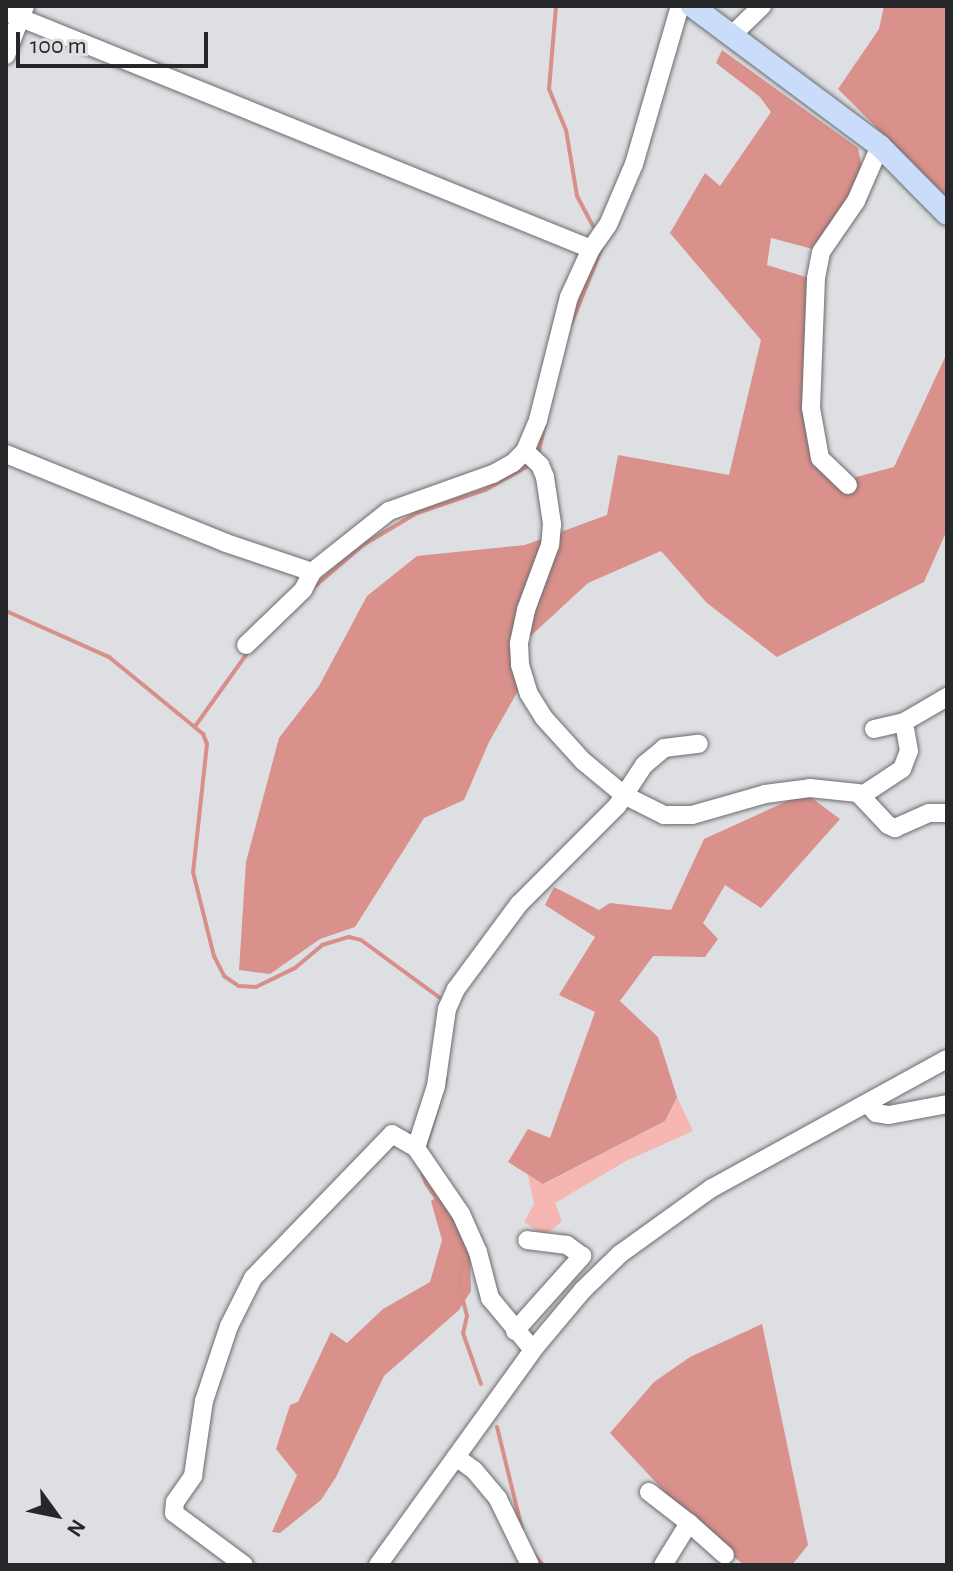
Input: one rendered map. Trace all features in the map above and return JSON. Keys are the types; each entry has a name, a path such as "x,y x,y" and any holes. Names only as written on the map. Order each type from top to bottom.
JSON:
{"main road":[{"path":"692,6 880,146 947,214"}],"street":[{"path":"680,6 634,164 608,225 591,249 565,307 538,420 532,458 545,477 552,524 550,545 526,610 519,644 520,665 529,694 544,718 583,761 624,795 664,815 692,815 793,789 858,793 888,825 895,828 929,813 947,813"},
{"path":"732,35 762,6"},
{"path":"6,55 17,12 591,249"},
{"path":"848,485 820,458 811,408 818,264 821,252 856,201 880,146"},
{"path":"6,454 226,543 312,572"},
{"path":"246,645 303,590 312,572 389,511 532,458"},
{"path":"874,729 904,722 947,697"},
{"path":"861,796 902,769 909,751 904,722"},
{"path":"416,1148 436,1086 447,1009 456,989 519,904 624,795 644,765 664,748 699,744"},
{"path":"378,1565 533,1350 602,1271 661,1221 712,1188 947,1059"},
{"path":"868,1104 876,1113 889,1115 947,1104"},
{"path":"244,1565 174,1513 175,1502 193,1476 204,1401 229,1326 253,1278 392,1134 416,1148 461,1214 478,1252 490,1298 533,1350"},
{"path":"527,1240 567,1245 602,1271"},
{"path":"515,1331 582,1256"},
{"path":"456,1457 474,1470 498,1499 530,1565"},
{"path":"649,1492 725,1555"},
{"path":"663,1565 689,1523"}],"shaded area":[{"path":"884,6 947,6 947,198 838,89 879,29"},
{"path":"722,50 858,148 864,177 813,249 771,238 767,265 809,278 809,409 834,483 894,467 947,353 947,530 924,582 777,657 707,603 661,551 588,583 523,643 527,675 489,742 464,800 424,818 355,927 320,939 270,974 239,970 246,862 279,738 319,686 367,596 417,556 525,545 607,515 618,455 729,475 761,340 670,233 705,173 720,186 771,112 760,97 716,63"},
{"path":"805,793 840,819 761,908 725,885 703,923 718,939 705,957 653,956 620,1001 658,1037 677,1097 665,1121 543,1184 508,1162 528,1129 550,1138 595,1012 559,995 595,937 545,905 554,887 599,910 610,903 671,910 704,839"},
{"path":"677,1097 693,1131 626,1161 555,1203 562,1221 545,1236 524,1222 534,1204 528,1175 544,1184 665,1121"},
{"path":"441,1193 460,1224 470,1257 471,1291 459,1310 384,1376 336,1477 321,1500 280,1533 272,1532 297,1475 276,1449 290,1405 298,1402 331,1332 347,1343 383,1309 430,1282 442,1240 431,1201"},
{"path":"762,1324 808,1545 792,1565 744,1565 702,1532 610,1433 654,1382 690,1357"}],"waterway":[{"path":"556,6 549,89 566,130 577,196 593,226"},
{"path":"571,324 603,245"},
{"path":"538,455 546,421"},
{"path":"314,587 363,545 417,513 485,490 530,465"},
{"path":"6,611 109,657 203,734 207,744 193,872 214,956 224,976 239,986 256,987 295,968 322,945 349,937 361,940 439,997"},
{"path":"196,725 248,652"},
{"path":"425,1150 446,1079"},
{"path":"419,1164 426,1183 457,1228 464,1250 459,1284 467,1316 463,1333 481,1384"},
{"path":"497,1427 522,1529"},
{"path":"534,1555 543,1565"}]}
